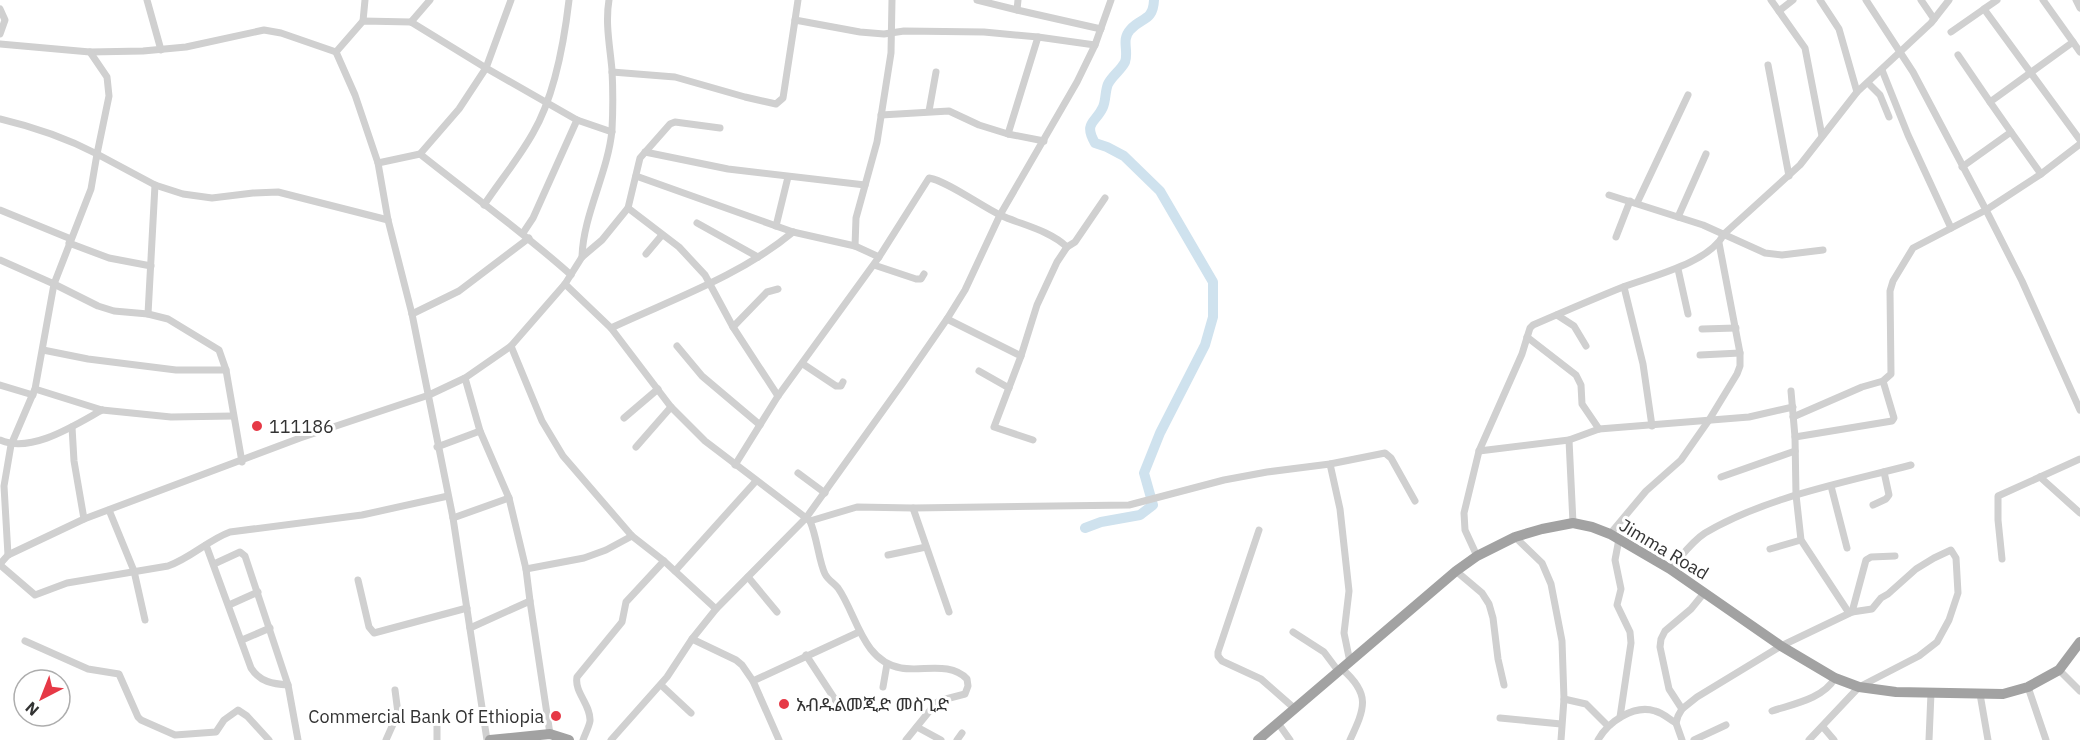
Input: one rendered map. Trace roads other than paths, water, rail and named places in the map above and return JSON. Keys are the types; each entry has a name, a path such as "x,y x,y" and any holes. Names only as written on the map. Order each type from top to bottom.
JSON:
{"highway":[{"name":"Jimma Road","path":"1258,740 1456,571 1477,556 1515,537 1573,523 1592,527 1614,537 1670,569 1781,646 1835,678 1859,687 1896,692 2002,694 2028,687 2059,670 2080,642"},
{"path":"489,740 554,737 569,740"}],"street":[{"path":"147,0 161,50"},
{"path":"336,52 363,21 365,0"},
{"path":"411,22 430,0"},
{"path":"378,163 420,154 459,109 486,68 511,0"},
{"path":"484,205 534,132 546,102 564,42 569,0"},
{"path":"582,257 582,241 601,183 612,132 609,0"},
{"path":"612,72 675,77 776,104 783,98 798,0"},
{"path":"855,246 856,218 877,142 891,53 892,0"},
{"path":"977,0 1101,29"},
{"path":"1017,10 1018,0"},
{"path":"611,740 661,685 692,639 716,609 808,520 947,319 964,290 1000,215 1077,82 1095,45 1111,0"},
{"path":"1772,0 1805,48 1822,136"},
{"path":"1779,11 1793,0"},
{"path":"1820,0 1839,29 1857,92"},
{"path":"1866,0 1901,53 1986,210 2022,281 2080,410"},
{"path":"1921,0 1934,19"},
{"path":"1477,556 1463,521 1479,451 1533,325 1624,287 1678,269 1719,243 1724,234 1800,165 1857,92 1901,53 1949,0"},
{"path":"1951,32 1996,0"},
{"path":"2043,0 2080,52"},
{"path":"2076,0 2080,8"},
{"path":"0,9 5,20 0,34"},
{"path":"1793,417 1862,387 1883,381 1892,373 1890,291 1893,281 1913,248 1986,210 2041,174 2080,142 2032,72 1984,9"},
{"path":"795,20 860,32 884,34 932,31 984,32 1095,45"},
{"path":"363,21 411,22 577,120 612,132"},
{"path":"0,44 90,52 161,50 206,44 264,30 281,33 336,52 355,95 378,163 388,220 412,314 453,518 489,740"},
{"path":"1008,134 1038,37"},
{"path":"1990,102 2073,42"},
{"path":"8,555 4,486 11,445 34,392 54,284 91,189 109,96 106,77 90,52"},
{"path":"1958,55 2041,174"},
{"path":"1768,65 1789,176"},
{"path":"1882,70 1908,135 1951,228"},
{"path":"929,111 936,72"},
{"path":"1868,83 1880,95 1889,117"},
{"path":"1616,237 1688,95"},
{"path":"881,115 949,111 979,125 1008,134 1044,141"},
{"path":"0,119 28,125 74,142 155,185 183,194 212,198 278,192 388,220"},
{"path":"412,314 459,291 526,235 577,120"},
{"path":"448,496 362,514 230,532 181,561 168,566 67,583 35,594 0,565 8,555 84,519 242,462 300,438 429,395 465,378 511,346 565,284 582,257 602,240 628,208 640,158 672,123 720,128"},
{"path":"1962,167 2011,132"},
{"path":"645,152 728,169 865,185"},
{"path":"420,154 526,235 571,275"},
{"path":"1678,217 1706,154"},
{"path":"636,176 793,232 855,246 879,256"},
{"path":"776,226 788,177"},
{"path":"735,465 778,396 874,265 929,178 1000,215 1060,241 1067,247"},
{"path":"148,314 155,185"},
{"path":"1609,195 1678,217 1766,253 1789,255 1823,250"},
{"path":"1033,440 994,427 1038,305 1057,262 1067,247 1075,242 1105,198"},
{"path":"628,208 679,247 711,284 733,327 778,396"},
{"path":"0,210 109,258 152,266"},
{"path":"697,224 758,257"},
{"path":"611,328 711,284 770,250 793,232"},
{"path":"646,254 662,235"},
{"path":"1620,717 1631,643 1630,632 1617,605 1622,589 1615,560 1614,537 1646,491 1681,460 1709,420 1740,366 1736,328 1719,243"},
{"path":"0,260 98,306 114,311 148,314 168,319 216,348 226,370 242,462"},
{"path":"874,265 916,279 921,279 924,274"},
{"path":"1678,269 1688,314"},
{"path":"565,284 611,328 671,407 705,441 808,520 816,536 825,574 839,589 859,632 887,664 908,669 932,667 955,671 967,679 968,686 965,694 936,703 906,740"},
{"path":"1624,287 1643,364 1652,426"},
{"path":"733,327 767,292 778,289"},
{"path":"1557,315 1574,326 1586,346"},
{"path":"947,319 1021,356"},
{"path":"1702,328 1736,328"},
{"path":"1527,337 1575,375 1581,385 1582,404 1599,429"},
{"path":"511,346 542,421 563,456 632,536 664,561 716,609"},
{"path":"677,346 702,376 760,425"},
{"path":"43,350 88,359 176,370 226,370"},
{"path":"1700,355 1740,353"},
{"path":"803,364 836,386 841,386 843,382"},
{"path":"979,371 1009,388"},
{"path":"465,378 480,431 508,498 526,569 554,737"},
{"path":"1795,437 1892,421 1894,418 1883,381"},
{"path":"0,385 102,410 171,417 233,416"},
{"path":"624,418 658,389"},
{"path":"1791,391 1796,495 1801,540 1850,613"},
{"path":"636,447 671,407"},
{"path":"1479,451 1569,440 1599,429 1749,417 1792,407"},
{"path":"0,440 11,445 40,440 72,427 102,410"},
{"path":"72,427 74,460 84,519"},
{"path":"437,447 480,431"},
{"path":"1569,440 1573,523"},
{"path":"1721,477 1795,451"},
{"path":"808,520 857,507 1129,505 1224,480 1385,453 1389,455 1415,501"},
{"path":"2002,559 1997,499 2000,495 2080,459"},
{"path":"1330,464 1340,510 1349,591 1344,633 1344,668"},
{"path":"1670,569 1693,543 1706,533 1796,495 1911,465"},
{"path":"1873,505 1886,499 1889,495 1884,472"},
{"path":"798,473 825,494"},
{"path":"2040,477 2080,513"},
{"path":"675,571 756,481"},
{"path":"1831,486 1847,548"},
{"path":"453,518 508,498"},
{"path":"913,508 949,612"},
{"path":"109,510 134,571 144,620"},
{"path":"1259,530 1218,656 1222,661 1261,679 1294,708"},
{"path":"526,569 584,558 606,550 632,536"},
{"path":"1515,537 1542,563 1551,584 1562,641 1564,699 1561,740"},
{"path":"1770,549 1801,540"},
{"path":"206,545 251,668 258,676 274,684 288,685"},
{"path":"888,555 926,547"},
{"path":"1676,723 1682,709 1697,697 1781,646 1850,613 1872,609 1881,598 1916,569 1947,550 1954,552 1958,593 1949,620 1937,642 1919,656 1859,687 1809,740"},
{"path":"214,564 242,553 258,592 288,685 298,740"},
{"path":"1850,613 1866,560 1870,557 1895,556"},
{"path":"583,740 590,720 577,685 578,677 622,622 626,602 664,561"},
{"path":"1456,571 1482,592 1489,604 1504,685"},
{"path":"748,577 777,612"},
{"path":"358,580 369,627 374,633 467,608"},
{"path":"229,605 258,592"},
{"path":"1682,709 1669,689 1659,647 1665,631 1691,609 1704,592"},
{"path":"470,628 530,601"},
{"path":"242,640 270,628"},
{"path":"753,681 859,632"},
{"path":"1293,632 1344,668 1362,692 1362,706 1350,740"},
{"path":"692,639 742,665 753,681 779,740"},
{"path":"25,641 88,669 119,674 138,717 169,734 216,732 224,720 238,710 247,716 269,740"},
{"path":"806,655 836,701"},
{"path":"883,687 887,664"},
{"path":"2059,670 2080,691"},
{"path":"1772,711 1830,688 1835,678"},
{"path":"661,685 691,714"},
{"path":"2028,687 2046,740"},
{"path":"386,740 398,713 395,690"},
{"path":"1929,740 1931,693"},
{"path":"1980,694 1988,740"},
{"path":"1564,699 1586,704 1608,726"},
{"path":"1598,740 1608,726 1620,717 1652,710 1676,723 1682,740"},
{"path":"1500,718 1561,724"},
{"path":"426,720 436,721 436,740"},
{"path":"1278,723 1290,740"},
{"path":"1694,740 1726,725"},
{"path":"917,727 941,740"},
{"path":"1823,727 1834,740"},
{"path":"957,740 962,733"}],"waterway":[{"path":"1085,528 1101,522 1140,515 1153,505 1144,473 1160,433 1205,345 1213,317 1213,282 1160,191 1124,156 1095,143 1090,131 1092,123 1103,107 1108,84 1125,62 1127,34 1149,16 1154,0"}],"place":[{"name":"111186","path":"257,426"},
{"name":"አብዱልመጂድ መስጊድ","path":"784,704"},
{"name":"Commercial Bank Of Ethiopia","path":"556,716"}]}
